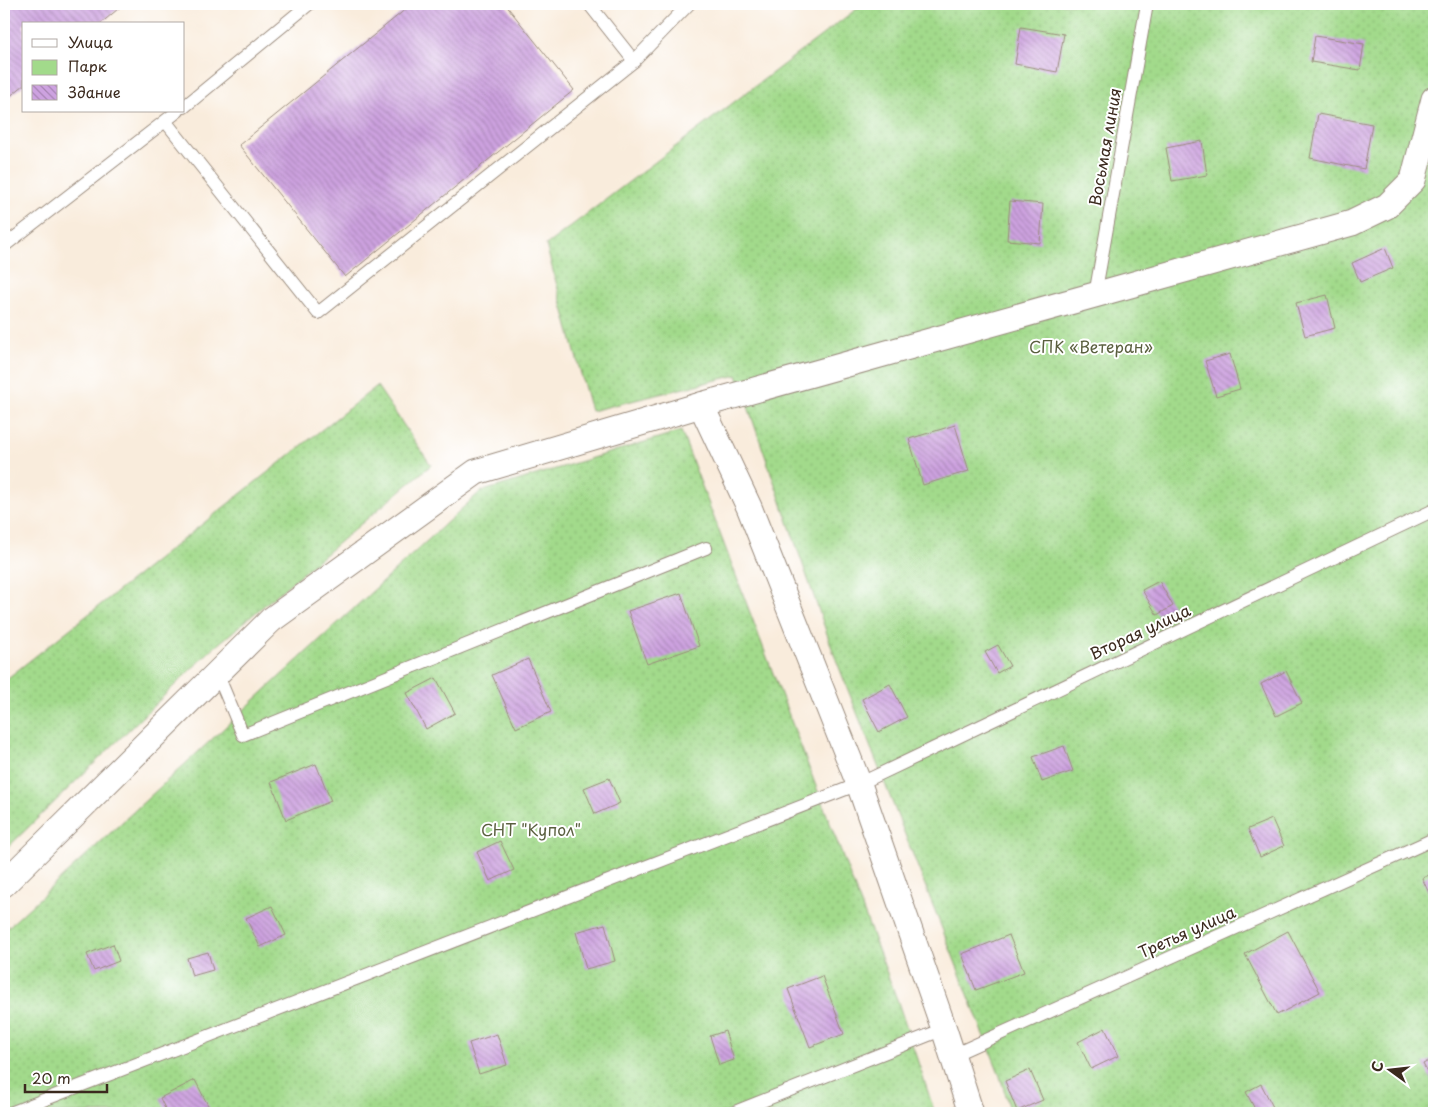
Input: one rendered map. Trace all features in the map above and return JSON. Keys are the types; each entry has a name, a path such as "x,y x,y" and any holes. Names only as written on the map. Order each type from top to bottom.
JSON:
{"street":[{"path":"4,884 271,620 476,472 701,405 1352,223 1387,206 1412,180 1434,99"},
{"path":"701,405 749,507 859,784 953,1055 971,1113"}],"lane":[{"path":"185,106 309,4"},
{"path":"589,4 634,61"},
{"path":"166,122 318,313 634,61 689,4"},
{"name":"Восьмая линия","path":"1095,295 1147,4"},
{"path":"4,246 177,112"},
{"name":"Вторая улица","path":"10,1113 859,784 1434,510"},
{"path":"217,673 243,736 706,548"},
{"name":"Третья улица","path":"953,1055 1434,839"},
{"path":"732,1113 944,1029"}],"green space":[{"name":"СПК «Ветеран»","path":"863,4 1434,4 1434,1113 1011,1113 999,1073 835,657 737,375 591,411 546,245"},
{"path":"377,386 431,465 210,651 4,851 4,681"},
{"name":"СНТ \"Купол\"","path":"681,431 898,1002 935,1113 4,1113 4,931 480,492"}],"building":[{"path":"4,4 124,4 102,22 22,22 22,87 4,101"},
{"path":"412,4 505,4 574,90 345,277 239,145"},
{"path":"1021,27 1064,34 1057,72 1015,64"},
{"path":"1315,36 1364,44 1360,70 1311,62"},
{"path":"1318,114 1372,124 1364,169 1310,158"},
{"path":"1202,141 1207,175 1172,181 1166,148"},
{"path":"1010,201 1043,204 1040,243 1007,240"},
{"path":"1385,248 1393,268 1360,282 1352,263"},
{"path":"1327,295 1335,328 1305,336 1296,303"},
{"path":"1230,354 1240,389 1216,396 1205,361"},
{"path":"955,425 969,471 923,485 909,439"},
{"path":"1159,581 1173,606 1157,615 1142,590"},
{"path":"681,593 699,646 647,664 628,611"},
{"path":"998,645 1010,666 997,673 985,652"},
{"path":"528,659 551,712 516,728 492,675"},
{"path":"1286,671 1302,703 1276,716 1261,684"},
{"path":"436,678 455,713 426,729 407,693"},
{"path":"890,684 907,717 879,732 862,699"},
{"path":"1064,746 1073,771 1042,782 1033,757"},
{"path":"316,764 331,801 286,820 271,782"},
{"path":"609,778 620,803 595,814 584,788"},
{"path":"1272,819 1284,846 1260,857 1248,829"},
{"path":"500,841 514,870 490,881 477,852"},
{"path":"1434,873 1434,904 1422,878"},
{"path":"272,906 286,935 260,947 246,918"},
{"path":"605,924 615,961 586,969 576,932"},
{"path":"1288,931 1320,992 1277,1015 1245,954"},
{"path":"1009,935 1024,972 976,990 962,954"},
{"path":"113,944 119,961 94,971 87,954"},
{"path":"208,952 213,970 192,976 187,958"},
{"path":"822,976 844,1034 810,1047 788,989"},
{"path":"1105,1028 1118,1056 1091,1069 1078,1042"},
{"path":"725,1031 734,1060 719,1065 710,1036"},
{"path":"497,1034 507,1065 479,1074 469,1043"},
{"path":"1434,1058 1434,1085 1423,1064"},
{"path":"1030,1070 1043,1100 1017,1111 1005,1081"},
{"path":"195,1080 212,1113 167,1113 160,1098"},
{"path":"1261,1084 1273,1107 1257,1113 1246,1092"}]}
